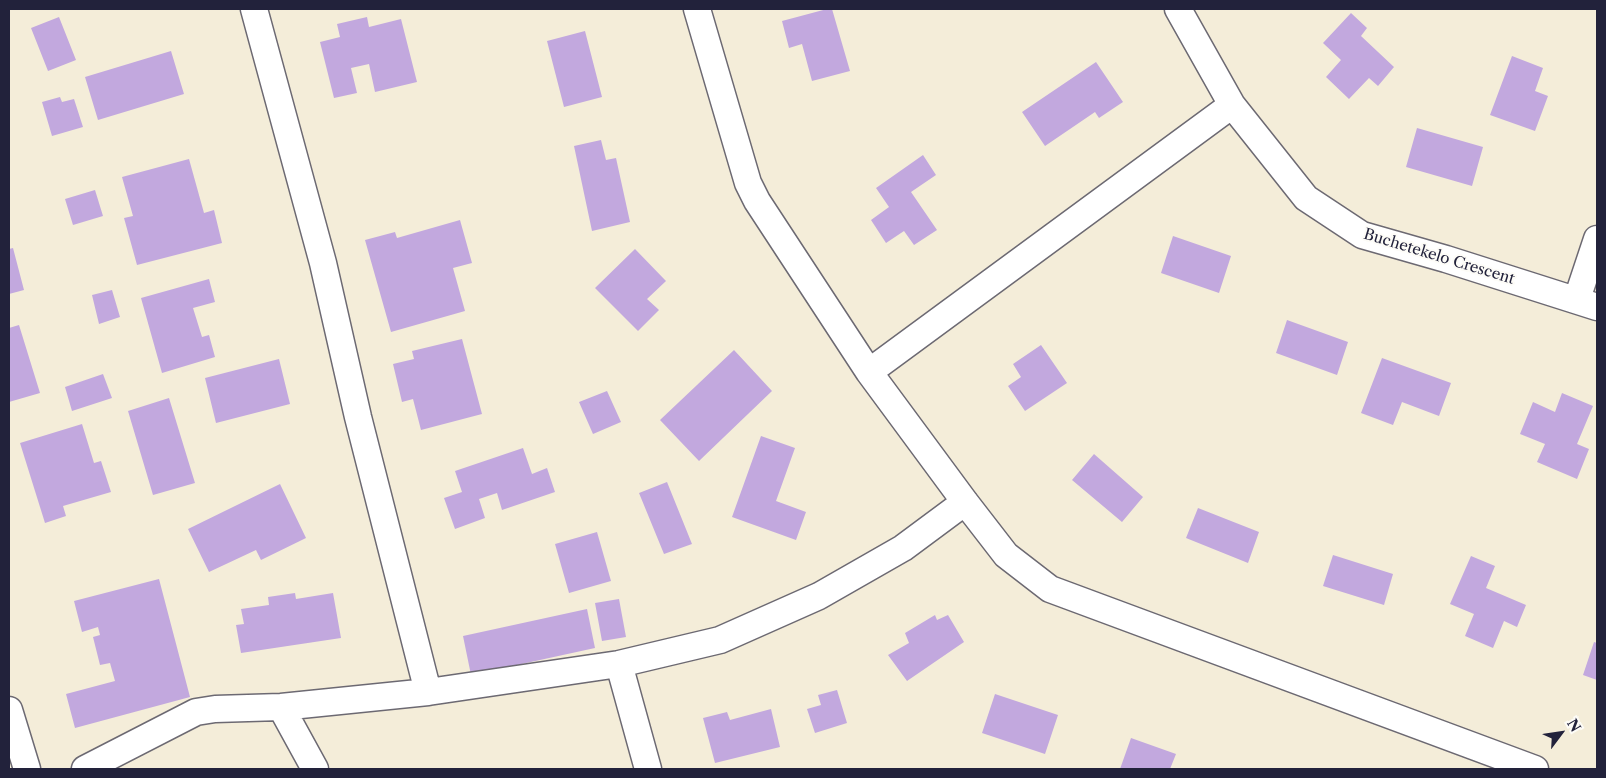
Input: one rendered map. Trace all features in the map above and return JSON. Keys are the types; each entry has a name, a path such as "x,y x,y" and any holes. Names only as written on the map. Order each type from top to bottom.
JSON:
{"street":[{"path":"254,9 322,263 358,417 428,692"},
{"path":"697,9 748,183 757,202 869,372 1006,555 1050,589 1535,769"},
{"name":"Buchetekelo Crescent","path":"1178,9 1232,105 1306,198 1362,235 1587,303"},
{"path":"869,372 1232,105"},
{"path":"1587,303 1597,239"},
{"path":"85,769 196,712 215,709 281,707 428,692 619,664 720,640 819,596 903,548 965,502"},
{"path":"619,664 648,769"},
{"path":"281,707 315,769"},
{"path":"9,710 27,769"}],"building":[{"path":"832,9 850,71 812,81 802,44 789,48 782,21"},
{"path":"1351,13 1367,28 1361,36 1394,67 1378,86 1369,78 1349,99 1326,77 1341,60 1323,43"},
{"path":"59,17 76,60 48,71 31,28"},
{"path":"367,17 369,27 401,19 417,82 375,92 369,64 351,68 357,93 334,98 320,42 340,37 337,24"},
{"path":"585,31 602,97 564,107 547,41"},
{"path":"171,51 184,94 98,120 85,77"},
{"path":"1512,56 1543,68 1535,91 1548,96 1535,131 1490,115"},
{"path":"1096,62 1123,102 1099,118 1095,112 1045,146 1022,112"},
{"path":"60,97 62,102 74,99 83,127 52,136 42,102"},
{"path":"1417,128 1483,147 1472,186 1406,167"},
{"path":"601,140 606,160 616,158 630,222 592,231 574,146"},
{"path":"923,155 936,175 911,192 937,230 914,245 904,231 886,243 871,220 889,207 876,188"},
{"path":"189,159 204,213 214,210 222,243 137,265 124,218 133,216 122,177"},
{"path":"95,190 103,216 73,225 65,199"},
{"path":"460,220 472,263 453,268 465,311 391,332 365,240 395,232 397,238"},
{"path":"1173,236 1231,256 1219,293 1161,273"},
{"path":"13,248 24,290 9,294 9,249"},
{"path":"635,249 666,281 647,299 659,310 638,331 595,288"},
{"path":"209,279 215,302 193,308 202,337 209,335 215,357 162,373 141,298"},
{"path":"112,290 120,317 99,324 92,295"},
{"path":"1287,320 1348,342 1337,375 1276,353"},
{"path":"19,325 40,393 9,402 9,328"},
{"path":"462,339 482,414 421,430 413,399 402,402 393,364 414,359 412,351"},
{"path":"1041,345 1067,383 1025,411 1008,386 1021,377 1013,364"},
{"path":"734,350 772,391 699,461 660,420"},
{"path":"1382,358 1451,383 1439,416 1402,402 1393,425 1361,413"},
{"path":"279,359 290,404 216,423 205,378"},
{"path":"103,374 112,398 72,411 65,387"},
{"path":"607,391 621,422 593,434 579,402"},
{"path":"1562,393 1593,406 1577,444 1589,449 1577,479 1537,462 1545,444 1520,434 1533,402 1555,412"},
{"path":"169,398 195,483 153,495 128,411"},
{"path":"82,424 94,463 101,461 111,492 63,506 66,516 45,523 20,443"},
{"path":"761,436 795,448 776,501 806,512 796,540 732,517"},
{"path":"523,448 532,474 547,468 555,492 502,510 497,493 479,499 485,518 455,529 444,498 462,492 455,471"},
{"path":"1094,454 1143,497 1122,522 1072,480"},
{"path":"667,482 692,544 664,554 639,493"},
{"path":"280,484 306,538 261,560 256,550 209,572 188,529"},
{"path":"1198,508 1259,532 1248,563 1186,538"},
{"path":"597,532 611,581 569,593 555,544"},
{"path":"1333,555 1393,574 1384,605 1323,586"},
{"path":"1471,556 1495,566 1486,588 1526,605 1517,627 1504,621 1493,648 1465,636 1474,614 1450,604"},
{"path":"159,579 190,697 75,728 66,694 115,681 110,663 100,665 93,637 100,635 98,627 82,632 74,601"},
{"path":"295,593 296,599 333,593 341,638 241,653 236,625 244,624 241,609 269,605 268,597"},
{"path":"619,599 626,637 602,641 595,603"},
{"path":"587,609 595,648 471,675 463,636"},
{"path":"935,615 937,620 948,615 964,642 907,681 888,655 909,643 905,633"},
{"path":"1594,642 1597,643 1597,680 1583,675"},
{"path":"837,690 847,723 815,733 807,709 821,705 818,695"},
{"path":"995,694 1058,715 1045,754 982,733"},
{"path":"771,709 780,747 715,763 703,718 727,712 730,720"},
{"path":"1131,738 1176,754 1170,769 1120,769"}]}
